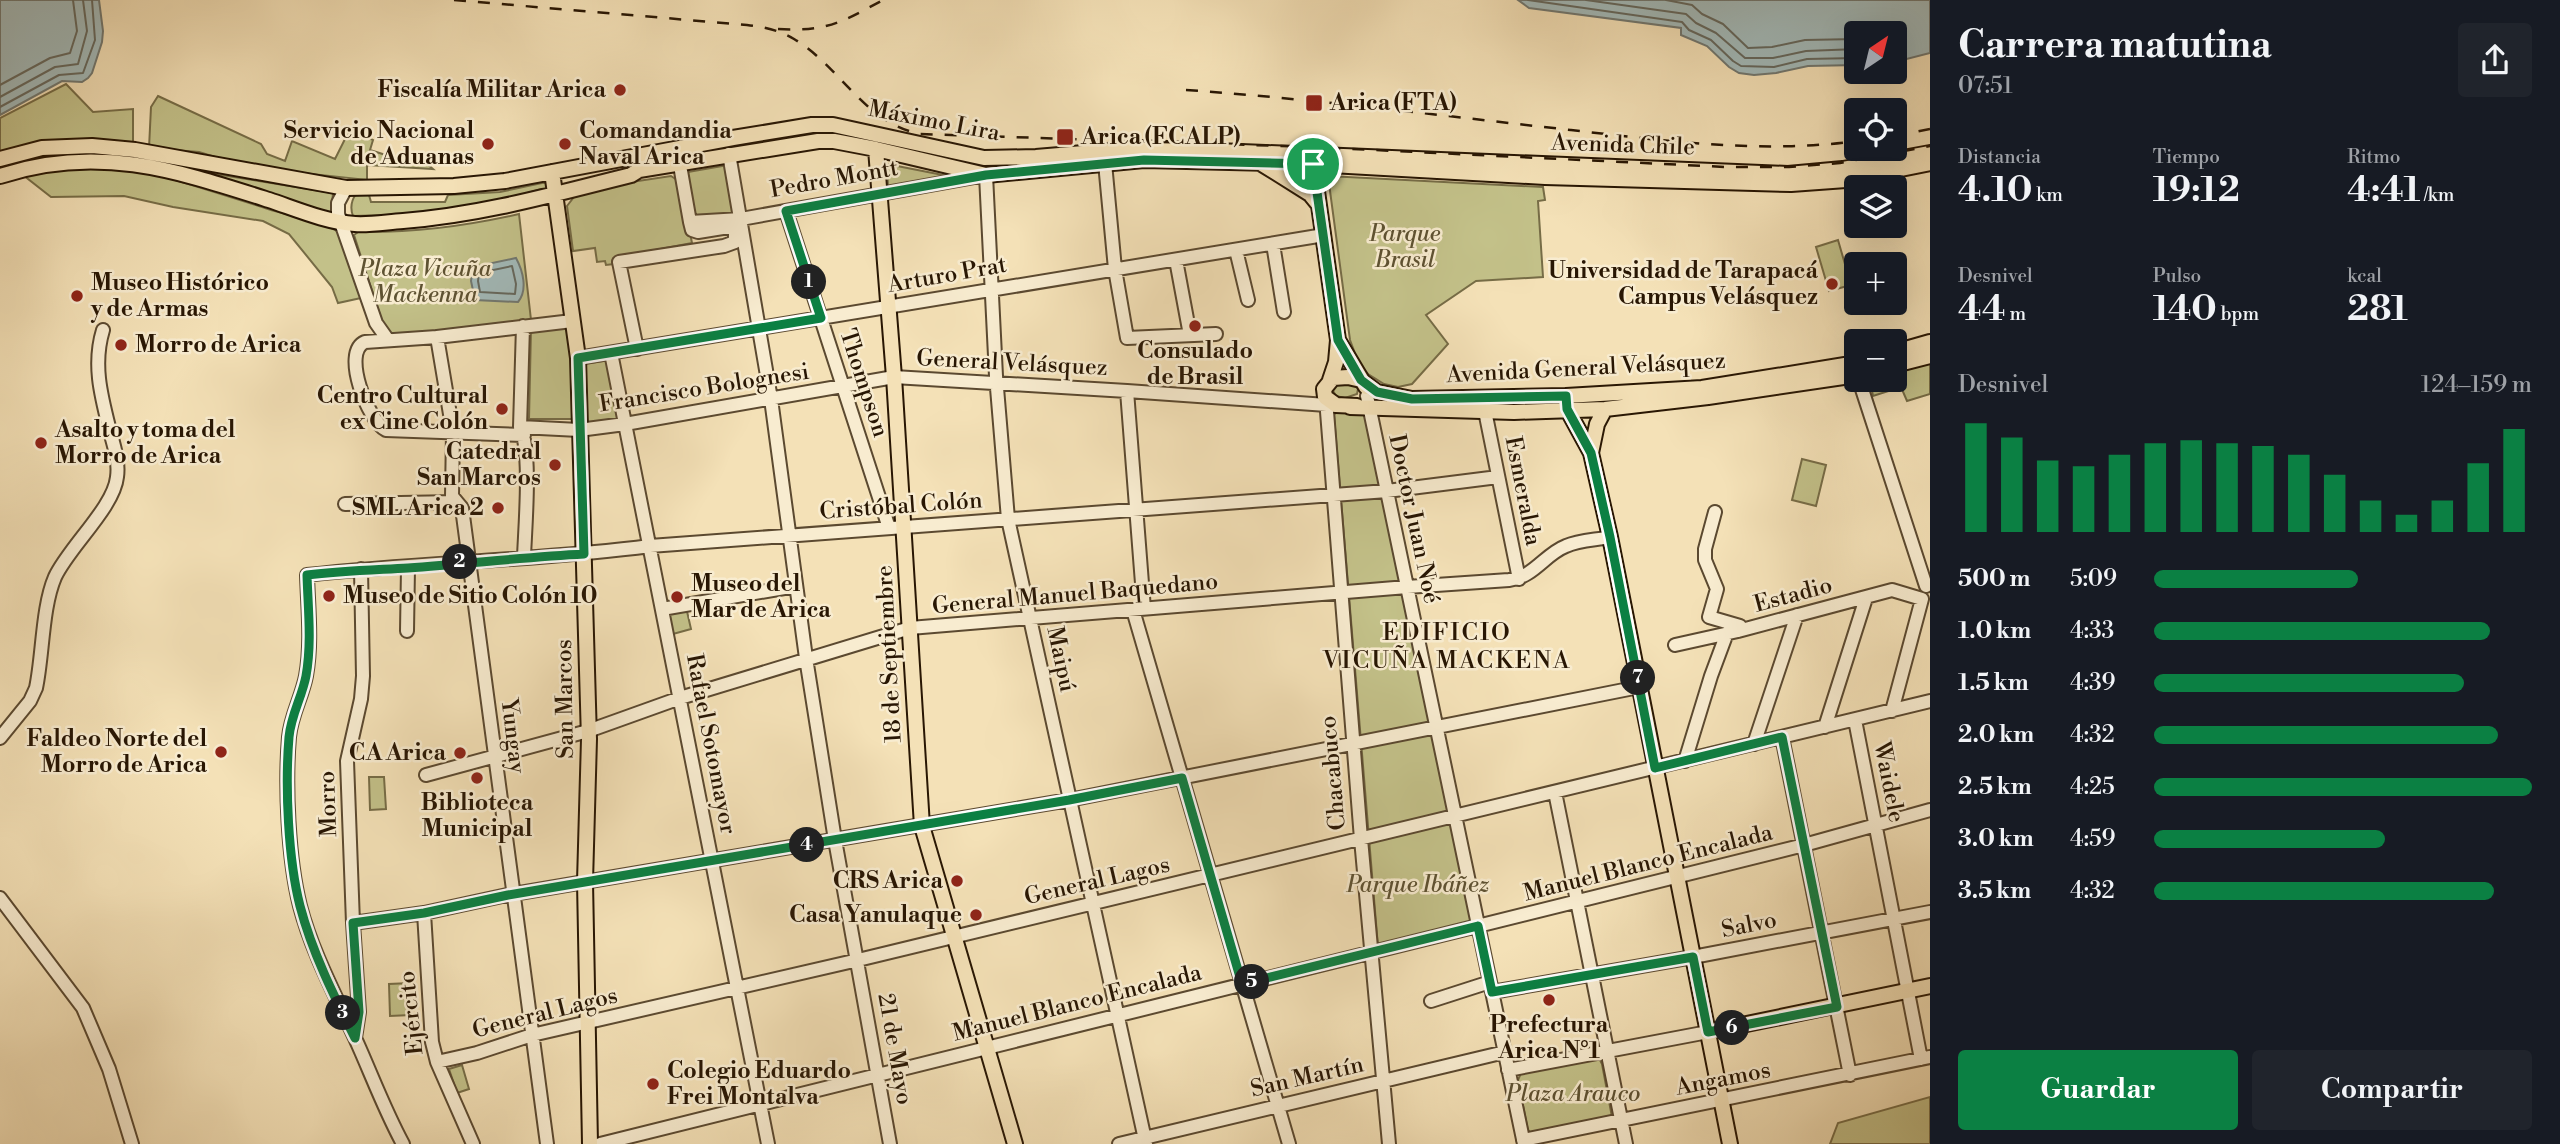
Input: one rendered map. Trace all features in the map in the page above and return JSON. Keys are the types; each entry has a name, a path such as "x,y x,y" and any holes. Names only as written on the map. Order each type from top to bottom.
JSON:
{"main road":[{"name":"Máximo Lira","path":"552,172 812,125 840,126 984,158 1036,157 1143,148 1312,159"},
{"name":"Máximo Lira","path":"556,195 631,175 639,170 818,141 834,141 876,149 986,175 1144,160 1261,163 1312,159"},
{"path":"0,159 30,150 55,147 111,147 346,188 454,186 505,181 552,172"},
{"name":"18 de Septiembre","path":"876,149 894,377 922,826 1015,1144"},
{"name":"Avenida Chile","path":"1312,159 1791,184 1930,153"},
{"name":"Máximo Lira","path":"631,175 640,177 725,163 729,154"},
{"path":"1312,159 1338,340 1336,362 1324,389 1336,404"},
{"path":"0,176 33,166 65,161 110,160 134,163 193,175 322,217 355,224 450,216 556,195"},
{"path":"1261,163 1310,194 1319,205"},
{"name":"Avenida Chile","path":"1836,175 1930,163"},
{"name":"San Marcos","path":"552,172 578,358 588,731 585,882 590,1144"},
{"path":"1338,340 1367,388 1368,401"},
{"path":"1907,349 1930,342"},
{"path":"1907,362 1930,356"},
{"name":"Avenida General Velásquez","path":"1336,404 1368,401 1485,411 1702,388 1844,365"},
{"path":"1330,380 1348,377 1362,381"},
{"name":"Avenida General Velásquez","path":"1362,381 1377,392 1412,399 1566,402 1605,409 1844,380"},
{"path":"1566,402 1591,453 1610,537 1730,1144"},
{"path":"1591,453 1597,424 1605,409"},
{"path":"1708,1032 1930,986"},
{"path":"1712,1054 1717,1038 1726,1029"}],"street":[{"name":"21 de Mayo","path":"729,154 737,221 771,399 806,658 835,840 890,1144"},
{"path":"1105,163 1115,270 1128,338 1216,334"},
{"name":"Pedro Montt","path":"681,171 690,222 737,221 986,175"},
{"name":"Maipú","path":"986,175 997,383 1008,519 1146,1141"},
{"path":"346,188 338,202 340,221 376,323 388,340 572,321"},
{"name":"Thompson","path":"786,211 889,528"},
{"path":"637,349 619,262 736,242 737,221"},
{"name":"Arturo Prat","path":"578,358 1324,235"},
{"path":"1273,244 1283,312"},
{"path":"1236,250 1248,300"},
{"path":"1176,260 1190,335"},
{"path":"523,326 524,557"},
{"path":"0,738 30,701 36,688 50,598 57,573 106,503 117,479 117,458 98,384 98,345 103,330"},
{"name":"Yungay","path":"436,337 453,432 453,496 462,508 547,1144"},
{"name":"Francisco Bolognesi","path":"388,340 359,345 356,358 357,380 375,421 386,430 579,430 894,377"},
{"name":"Rafael Sotomayor","path":"611,353 768,1144"},
{"name":"General Velásquez","path":"894,377 1127,391"},
{"path":"1127,391 1136,509 1139,610 1182,778 1289,1144"},
{"name":"Avenida General Velásquez","path":"1127,391 1336,404"},
{"path":"1862,392 1924,592 1892,710"},
{"name":"Doctor Juan Noé","path":"1368,401 1523,1142"},
{"name":"Chacabuco","path":"1336,404 1334,495 1361,839 1389,1144"},
{"name":"Esmeralda","path":"1485,411 1519,579"},
{"name":"Cristóbal Colón","path":"355,1038 307,929 294,879 287,792 289,737 291,720 306,678 309,654 307,575 584,554 650,546 1387,491 1498,477"},
{"path":"345,504 456,502"},
{"path":"1685,761 1710,676 1733,632 1740,626 1709,617 1717,589 1705,560 1705,550 1715,512"},
{"path":"1519,579 1565,546 1610,537"},
{"path":"407,631 408,568"},
{"name":"Morro","path":"355,1038 359,1012 347,761 361,699 363,676 361,569"},
{"name":"General Manuel Baquedano","path":"426,775 588,731 680,698 911,628 1519,579"},
{"path":"662,609 796,586"},
{"name":"Estadio","path":"1675,645 1892,590 1924,592"},
{"path":"1825,727 1866,598"},
{"path":"1754,744 1797,615"},
{"path":"353,923 424,913 513,894 1069,800 1639,687"},
{"name":"General Lagos","path":"437,1062 477,1053 532,1035 1210,876 1930,701"},
{"name":"Waidele","path":"1855,720 1909,991 1926,1058"},
{"path":"1782,737 1850,1075"},
{"path":"1555,792 1626,1144"},
{"name":"Manuel Blanco Encalada","path":"600,1144 1677,877 1930,810"},
{"path":"0,898 83,1008 109,1069 132,1144"},
{"name":"Salvo","path":"1431,1001 1491,987 1591,975 1930,912"},
{"name":"Ejército","path":"424,913 432,1042 437,1062 472,1144"},
{"path":"1508,1070 1708,1032"},
{"path":"355,1038 381,1102 403,1144"},
{"name":"San Martín","path":"1119,1144 1146,1141 1278,1105 1505,1052"},
{"name":"Angamos","path":"1523,1142 1926,1058"}],"green space":[{"path":"66,84 93,112 133,109 133,145 0,154 0,118"},
{"path":"158,96 261,144 267,154 285,161 292,141 335,159 350,129 373,140 370,150 411,163 414,153 433,169 367,165 367,180 274,170 238,164 199,152 149,148 151,107"},
{"path":"118,164 313,221 339,232 361,298 338,303 332,287 289,234 263,221 173,207 124,196 51,197 23,175 63,167"},
{"path":"887,164 953,177 888,187"},
{"path":"728,165 738,212 694,219 688,172"},
{"path":"178,168 333,193 331,215"},
{"path":"671,176 680,182 692,243 618,257 614,264 606,265 605,261 597,262 595,248 573,251 567,206 574,197 618,184"},
{"name":"Parque Brasil","path":"1328,176 1543,187 1545,200 1538,201 1543,277 1476,281 1426,315 1448,344 1412,384 1398,387 1384,384 1368,374 1359,364 1350,340"},
{"path":"547,183 549,187 477,207 422,214 353,216 351,210 356,194 369,195 371,202 445,202 448,195 500,192"},
{"name":"Plaza Vicuña Mackenna","path":"519,214 531,320 396,339 385,331 354,235 358,232 439,228"},
{"path":"1838,240 1844,261 1844,287 1829,291 1816,247"},
{"path":"568,324 572,359 572,419 529,419 531,329"},
{"path":"610,360 620,423 587,425 583,364"},
{"path":"1930,363 1930,394 1907,401 1903,392 1907,392 1907,370"},
{"path":"1335,383 1355,385 1357,394 1345,398 1336,396 1332,389"},
{"name":"Parque Ibáñez","path":"1337,411 1365,415 1472,920 1470,923 1378,947 1334,415"},
{"path":"1802,459 1826,465 1816,506 1792,500"},
{"path":"686,607 691,629 673,634 668,611"},
{"path":"369,777 384,777 386,809 370,810"},
{"path":"410,983 411,1015 390,1016 389,984"},
{"name":"Plaza Arauco","path":"1599,1058 1612,1117 1532,1133 1528,1131 1518,1080 1521,1073"},
{"path":"462,1065 469,1089 457,1093 449,1069"},
{"path":"1930,1097 1930,1144 1830,1144 1838,1123"}],"water":[{"path":"0,0 99,0 102,42 88,78 82,82 62,81 0,115"},
{"path":"1518,0 1930,0 1930,53 1908,59 1908,21 1844,21 1844,65 1808,66 1754,75 1739,73 1729,67 1707,46 1681,35 1681,28 1529,8"},
{"path":"516,258 523,280 523,292 518,302 475,300 471,281 473,267"}],"railway":[{"path":"454,0 771,29 794,39 811,51 867,106 883,118 900,128 920,134 1312,147 1726,167 1789,167 1840,163 1930,146"},
{"path":"778,29 809,29 834,24 883,0"},
{"path":"1186,90 1714,144 1786,146 1844,142"},
{"path":"1907,134 1930,129"}],"place":[{"name":"Fiscalía Militar Arica","path":"620,90"},
{"name":"Arica (FTA)","path":"1314,103"},
{"name":"Arica (FCALP)","path":"1065,137"},
{"name":"Servicio Nacional de Aduanas","path":"488,144"},
{"name":"Comandandia Naval Arica","path":"565,144"},
{"name":"Universidad de Tarapacá Campus Velásquez","path":"1832,284"},
{"name":"Museo Histórico y de Armas","path":"77,296"},
{"name":"Consulado de Brasil","path":"1195,326"},
{"name":"Morro de Arica","path":"121,345"},
{"name":"Centro Cultural ex Cine Colón","path":"502,409"},
{"name":"Asalto y toma del Morro de Arica","path":"41,443"},
{"name":"Catedral San Marcos","path":"555,465"},
{"name":"SML Arica 2","path":"498,508"},
{"name":"Museo de Sitio Colón 10","path":"329,596"},
{"name":"Museo del Mar de Arica","path":"677,597"},
{"name":"Faldeo Norte del Morro de Arica","path":"221,752"},
{"name":"CA Arica","path":"460,753"},
{"name":"Biblioteca Municipal","path":"477,778"},
{"name":"CRS Arica","path":"957,881"},
{"name":"Casa Yanulaque","path":"976,915"},
{"name":"Prefectura Arica N°1","path":"1549,1000"},
{"name":"Colegio Eduardo Frei Montalva","path":"653,1084"}],"district":[{"name":"EDIFICIO VICUÑA MACKENA","path":"1447,647"}],"route":[{"path":"1144,160 1313,164 1338,340 1361,380 1371,389 1385,395 1412,399 1566,396 1567,409 1591,453 1655,768 1782,737 1837,1007 1708,1032 1693,957 1492,992 1478,926 1242,984 1182,778 922,826 353,923 359,1012 355,1038 307,929 294,879 287,792 289,737 291,720 306,678 309,654 307,575 584,554 578,358 821,318 786,211 986,175 1105,163 1144,160"}]}
